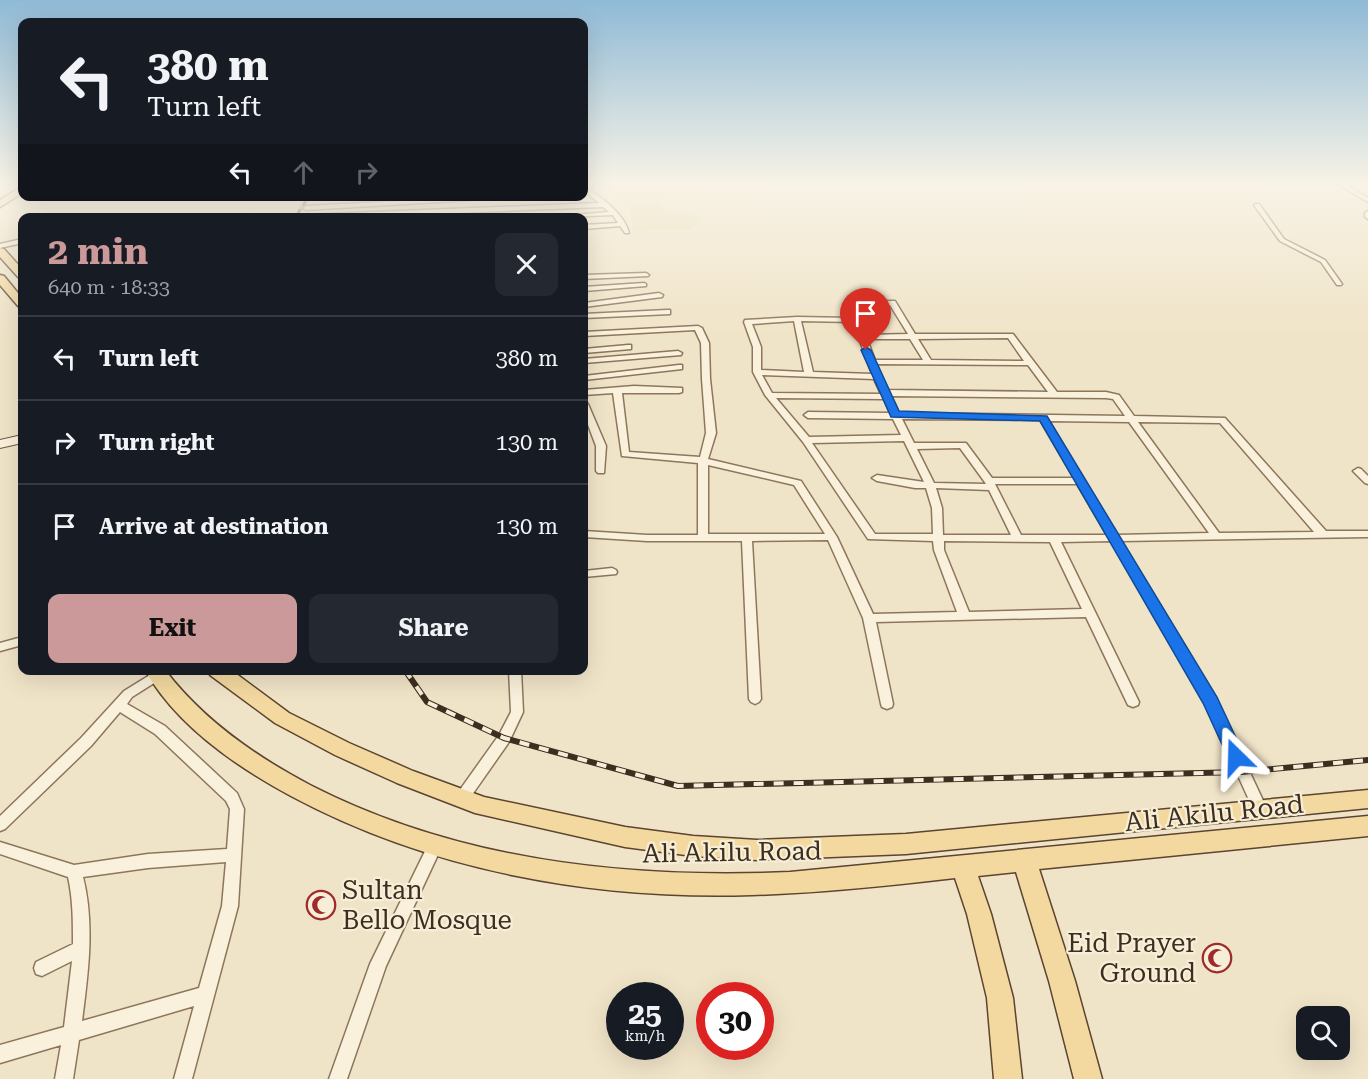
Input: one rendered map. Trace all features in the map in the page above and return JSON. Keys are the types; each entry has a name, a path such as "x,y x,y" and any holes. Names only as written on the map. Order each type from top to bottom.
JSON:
{"main road":[{"path":"0,251 18,271"},
{"path":"0,278 18,299"},
{"name":"Ali Akilu Road","path":"158,675 205,725 262,769 329,807 435,846 483,858 601,879 664,884 779,884 1368,826"},
{"name":"Ali Akilu Road","path":"224,675 282,718 342,749 462,798 483,806 625,837 757,850 906,844 1368,799"},
{"path":"1024,861 1062,981 1088,1079"},
{"path":"963,867 979,914 1000,998 1008,1079"}],"street":[{"path":"1277,233 1282,240 1323,261 1339,284"},
{"path":"0,246 18,242"},
{"path":"588,277 646,275"},
{"path":"588,289 644,285"},
{"path":"588,304 659,295"},
{"path":"929,363 892,303 850,304 877,377 930,485 937,508 939,550 964,615"},
{"path":"588,316 667,312"},
{"path":"797,319 809,374"},
{"path":"855,320 797,319 748,322 757,347 757,372 770,395 806,440 872,537 1054,539 1368,534"},
{"path":"588,334 698,328 705,343 711,433 703,462 703,536"},
{"path":"861,337 1010,336 1028,363"},
{"path":"588,351 628,347"},
{"path":"588,361 678,353"},
{"path":"871,363 1028,363 1035,366 1055,395"},
{"path":"588,378 679,367"},
{"path":"757,372 877,377"},
{"path":"617,390 624,453 651,458 703,462 798,483 832,537 869,618 887,704"},
{"path":"588,393 679,390"},
{"path":"770,395 1116,397 1215,535"},
{"path":"588,414 601,446 601,471"},
{"path":"808,415 1222,420 1323,535"},
{"path":"1043,418 1211,702 1231,741 1241,772 1260,809"},
{"path":"806,440 963,445 990,484 1018,539"},
{"path":"0,444 18,441"},
{"path":"1358,471 1368,481"},
{"path":"878,478 906,484 930,485 1081,482"},
{"path":"588,534 619,537 832,537"},
{"path":"747,537 754,699"},
{"path":"1054,539 1133,702"},
{"path":"588,574 612,572"},
{"path":"869,618 1091,613"},
{"path":"0,647 18,642"},
{"path":"0,825 86,742 128,694 153,675"},
{"path":"462,798 504,738 517,712 514,675"},
{"path":"118,705 160,730 232,797 237,809 230,906 183,1079"},
{"path":"338,1079 378,964 435,846"},
{"path":"0,848 74,872 148,861 234,855"},
{"path":"64,1079 73,1031 82,912 79,886 74,872"},
{"path":"42,968 79,949"},
{"path":"0,1054 206,994"}],"railway":[{"path":"408,675 427,702 504,738 678,786 1241,772 1368,760"}],"place":[{"name":"Sultan Bello Mosque","path":"321,905"},
{"name":"Eid Prayer Ground","path":"1217,958"}],"route":[{"path":"866,350 895,415 1043,418 1211,702 1231,741 1236,757"}]}
